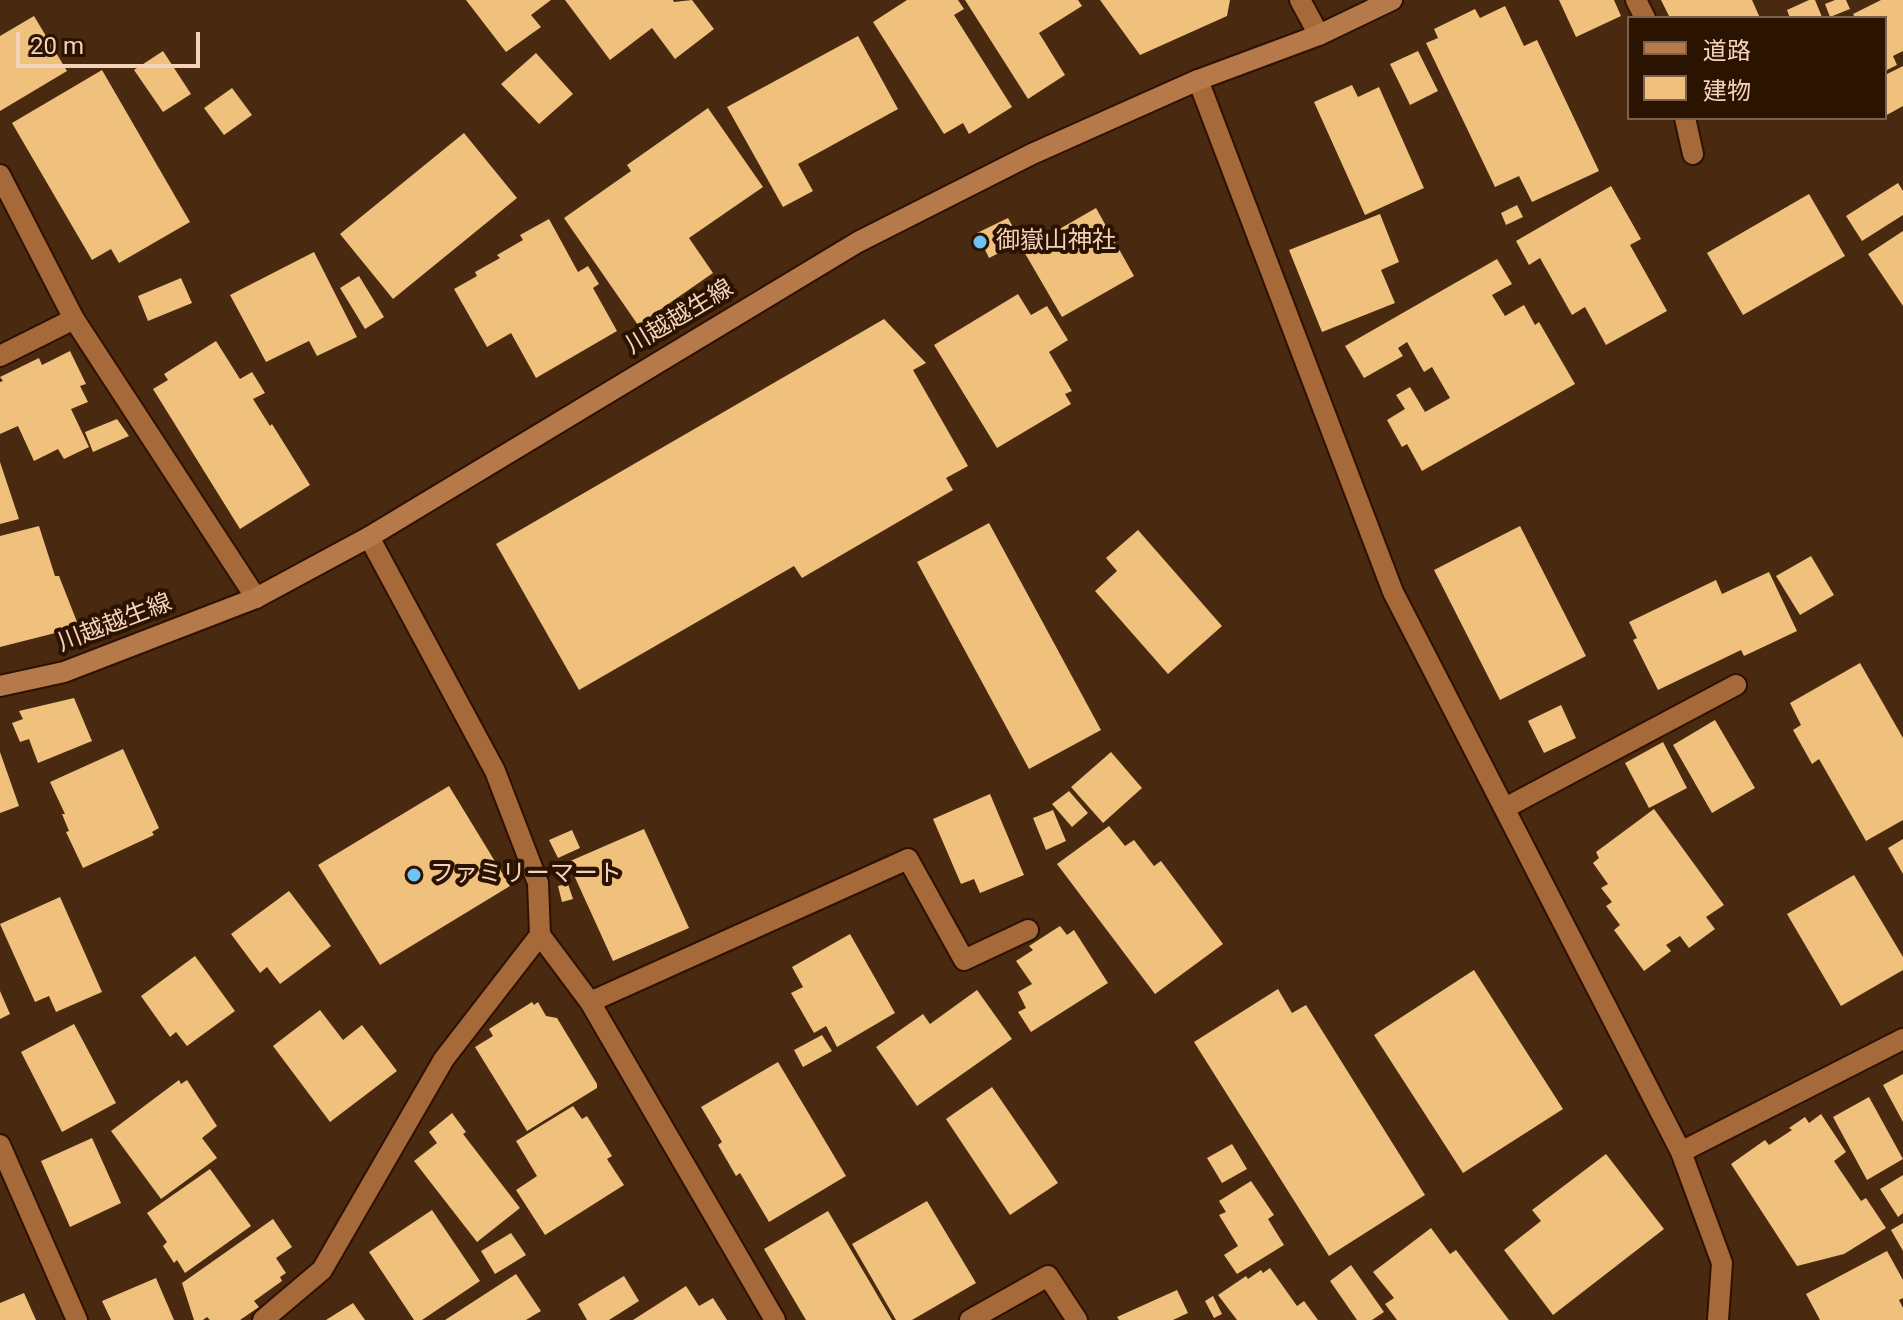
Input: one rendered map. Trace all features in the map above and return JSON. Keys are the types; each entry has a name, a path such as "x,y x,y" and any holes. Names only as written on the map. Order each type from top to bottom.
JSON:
{"main road":[{"name":"川越越生線","path":"0,686 64,672 256,598 369,537 858,242 1032,154 1198,80 1319,35 1392,0"}],"street":[{"path":"1300,0 1319,35"},
{"path":"1198,80 1393,592 1681,1152 1722,1263 1718,1320"},
{"path":"1685,120 1693,154"},
{"path":"0,175 74,319 256,598"},
{"path":"0,356 74,319"},
{"path":"369,537 495,771 538,883 540,935 590,1002 775,1320"},
{"path":"1505,808 1736,685"},
{"path":"590,1002 908,859 964,960 1028,930"},
{"path":"263,1320 322,1270 444,1059 540,935"},
{"path":"1681,1152 1903,1039"},
{"path":"0,1145 77,1320"},
{"path":"970,1320 1048,1276 1077,1320"}],"building":[{"path":"466,0 551,0 531,15 541,27 506,52"},
{"path":"565,0 692,0 714,29 675,59 652,28 610,60"},
{"path":"907,0 958,0 964,9 954,15 1012,107 969,134 963,123 944,134 873,22"},
{"path":"965,0 1078,0 1082,6 1039,33 1065,75 1028,99"},
{"path":"1100,0 1230,0 1227,16 1140,55"},
{"path":"1559,0 1614,0 1621,16 1576,37"},
{"path":"1661,0 1752,0 1759,16 1669,16"},
{"path":"1815,0 1822,16 1789,16 1787,10"},
{"path":"1846,0 1850,9 1830,16 1825,4"},
{"path":"1881,0 1903,0 1903,51 1893,56 1897,65 1887,70 1887,16 1853,14"},
{"path":"1505,6 1524,46 1537,40 1599,171 1532,202 1519,176 1495,187 1426,43 1438,38 1434,29 1475,9 1480,18"},
{"path":"34,16 67,71 0,111 0,36"},
{"path":"858,36 898,109 798,164 813,191 783,207 727,107"},
{"path":"163,51 191,94 163,112 134,70"},
{"path":"1418,51 1438,91 1410,105 1390,64"},
{"path":"536,53 573,94 539,124 501,84"},
{"path":"1903,66 1903,106 1887,115 1887,74"},
{"path":"102,70 190,222 119,263 111,249 92,260 12,123"},
{"path":"1352,85 1358,97 1379,87 1424,188 1365,215 1314,102"},
{"path":"232,88 252,115 224,135 204,108"},
{"path":"708,108 763,187 689,238 713,273 638,325 564,218 631,171 627,165"},
{"path":"464,133 517,198 393,299 340,234"},
{"path":"1898,183 1903,191 1903,215 1862,241 1846,216"},
{"path":"1611,186 1641,239 1630,245 1667,311 1606,345 1585,307 1572,315 1540,258 1529,265 1516,241"},
{"path":"1809,194 1845,256 1743,315 1707,253"},
{"path":"1517,205 1523,217 1506,225 1501,213"},
{"path":"1096,208 1134,276 1062,317 1023,250"},
{"path":"1380,214 1399,262 1381,270 1395,303 1322,332 1289,250"},
{"path":"1008,218 1021,242 989,258 977,233"},
{"path":"549,219 578,272 588,266 599,284 593,288 617,331 536,378 511,333 487,347 454,289 500,258 497,255 523,240 520,235"},
{"path":"1903,231 1903,306 1868,254"},
{"path":"314,252 357,337 317,356 309,341 266,362 230,295"},
{"path":"1497,259 1512,284 1492,295 1505,316 1524,305 1535,325 1539,322 1575,384 1422,471 1407,444 1402,447 1387,420 1405,409 1396,395 1410,387 1425,412 1450,398 1432,367 1424,372 1407,342 1398,348 1403,356 1364,378 1345,346"},
{"path":"359,276 384,317 365,329 340,288"},
{"path":"181,278 192,303 148,321 138,296"},
{"path":"1018,294 1031,315 1047,306 1068,340 1049,352 1072,391 1065,394 1071,404 997,448 934,345"},
{"path":"884,319 926,363 913,370 968,466 946,478 953,490 802,578 794,566 579,690 496,544"},
{"path":"216,341 240,379 252,372 265,393 253,399 310,485 240,529 153,389 168,380 164,374"},
{"path":"70,351 86,384 80,386 88,402 71,409 89,447 64,459 58,449 34,461 18,426 0,434 0,382 3,381 0,377 39,358 42,365"},
{"path":"117,419 129,436 93,452 85,432"},
{"path":"0,462 19,519 0,524"},
{"path":"989,523 1101,730 1029,769 917,562"},
{"path":"39,526 55,576 59,576 79,627 0,647 0,536"},
{"path":"1520,526 1586,656 1500,700 1434,570"},
{"path":"1138,530 1222,626 1168,674 1095,591 1117,571 1106,558"},
{"path":"1811,556 1834,595 1800,615 1776,576"},
{"path":"1769,572 1797,631 1744,656 1741,650 1658,690 1633,640 1637,638 1629,622 1716,580 1722,594"},
{"path":"1860,663 1903,738 1903,820 1866,841 1819,759 1812,764 1793,730 1801,725 1790,703"},
{"path":"74,698 92,741 38,763 29,739 20,742 12,723 23,719 19,711"},
{"path":"1561,705 1576,738 1544,753 1528,721"},
{"path":"1715,720 1755,788 1712,813 1673,745"},
{"path":"1663,742 1687,788 1649,808 1625,763"},
{"path":"123,749 159,828 152,832 154,835 83,868 66,832 69,831 62,814 65,814 50,782"},
{"path":"0,752 19,806 0,813"},
{"path":"1111,752 1142,788 1103,823 1071,787"},
{"name":"ファミリーマート","path":"449,786 510,886 380,965 318,865"},
{"path":"1069,791 1088,813 1072,827 1052,804"},
{"path":"990,794 1024,875 980,893 974,879 961,884 933,819"},
{"path":"1654,809 1724,905 1706,917 1715,929 1689,948 1680,936 1666,945 1671,951 1644,971 1614,930 1620,925 1606,906 1612,902 1601,888 1608,884 1593,863 1599,858 1596,852"},
{"path":"1053,810 1066,841 1046,850 1033,818"},
{"path":"1109,826 1125,846 1134,840 1154,866 1161,861 1223,944 1155,994 1057,864"},
{"path":"644,829 689,928 613,961 568,862"},
{"path":"572,830 580,848 558,858 549,840"},
{"path":"1903,839 1903,874 1888,848"},
{"path":"1854,875 1903,957 1903,970 1841,1006 1787,914"},
{"path":"568,884 573,899 562,902 558,886"},
{"path":"289,891 331,946 280,984 267,967 260,973 231,934"},
{"path":"60,897 102,992 56,1012 49,996 35,1002 0,924"},
{"path":"1060,926 1067,935 1074,930 1108,983 1031,1032 1018,1012 1026,1008 1018,992 1032,984 1016,961 1033,950 1029,946"},
{"path":"850,934 895,1013 837,1047 826,1026 814,1033 791,993 803,987 792,967"},
{"path":"195,956 235,1011 187,1046 176,1032 170,1037 141,996"},
{"path":"1474,970 1563,1109 1463,1173 1374,1035"},
{"path":"1278,989 1292,1013 1306,1005 1425,1195 1329,1256 1194,1042"},
{"path":"977,990 1012,1039 917,1106 876,1047 923,1014 930,1024"},
{"path":"0,991 10,1014 0,1019"},
{"path":"532,1002 534,1005 538,1002 546,1016 557,1018 597,1088 527,1131 475,1047 493,1036 489,1029"},
{"path":"320,1010 343,1040 362,1025 397,1071 330,1122 273,1046"},
{"path":"74,1024 116,1103 62,1132 21,1052"},
{"path":"822,1035 832,1051 803,1067 794,1050"},
{"path":"778,1062 846,1176 769,1222 740,1173 736,1176 718,1145 722,1142 701,1107"},
{"path":"1903,1074 1903,1122 1883,1085"},
{"path":"179,1080 181,1084 187,1080 217,1126 202,1138 217,1158 161,1199 111,1131"},
{"path":"992,1087 1058,1183 1010,1215 946,1119"},
{"path":"1869,1097 1903,1159 1867,1180 1833,1117"},
{"path":"573,1106 582,1119 587,1116 612,1156 607,1159 624,1185 545,1235 516,1190 537,1176 516,1141"},
{"path":"452,1113 466,1132 463,1134 520,1208 477,1242 414,1161 437,1143 429,1132"},
{"path":"1821,1114 1846,1152 1834,1161 1861,1201 1866,1198 1886,1228 1844,1254 1797,1266 1731,1164 1765,1140 1769,1145 1805,1117 1809,1123"},
{"path":"92,1138 121,1203 70,1227 41,1161"},
{"path":"1232,1144 1247,1169 1222,1183 1207,1158"},
{"path":"1606,1154 1664,1229 1553,1315 1504,1250 1541,1221 1532,1210"},
{"path":"210,1169 251,1226 185,1273 163,1246 167,1242 147,1213"},
{"path":"1903,1175 1903,1213 1898,1217 1880,1189"},
{"path":"1251,1181 1274,1215 1268,1219 1284,1245 1237,1274 1224,1255 1238,1246 1219,1215 1226,1212 1219,1201"},
{"path":"927,1201 976,1283 912,1320 896,1320 852,1244"},
{"path":"432,1210 480,1281 422,1320 414,1320 369,1252"},
{"path":"828,1211 892,1320 806,1320 764,1249"},
{"path":"273,1219 292,1247 276,1258 286,1273 280,1277 282,1281 254,1301 259,1307 240,1320 210,1320 207,1317 194,1320 182,1283"},
{"path":"1903,1223 1903,1251 1891,1230"},
{"path":"1431,1228 1450,1254 1456,1250 1509,1320 1397,1320 1385,1304 1394,1298 1373,1272"},
{"path":"511,1233 526,1255 495,1274 481,1251"},
{"path":"1887,1251 1903,1280 1903,1298 1899,1300 1903,1320 1820,1320 1806,1294"},
{"path":"1351,1265 1384,1312 1372,1320 1357,1320 1330,1281"},
{"path":"1270,1268 1297,1306 1304,1301 1318,1320 1237,1320 1218,1295 1246,1276 1248,1279"},
{"path":"516,1274 541,1311 526,1320 445,1320"},
{"path":"624,1276 639,1301 609,1320 587,1320 578,1304"},
{"path":"156,1278 174,1320 111,1320 102,1301"},
{"path":"686,1286 699,1306 713,1298 727,1320 633,1320"},
{"path":"1177,1290 1188,1313 1173,1320 1119,1320 1117,1317"},
{"path":"24,1293 36,1320 0,1320 0,1303"},
{"path":"1213,1296 1222,1314 1214,1318 1205,1301"},
{"path":"353,1303 365,1320 326,1320"}],"place":[{"name":"御嶽山神社","path":"980,242"},
{"name":"ファミリーマート","path":"414,875"}]}
